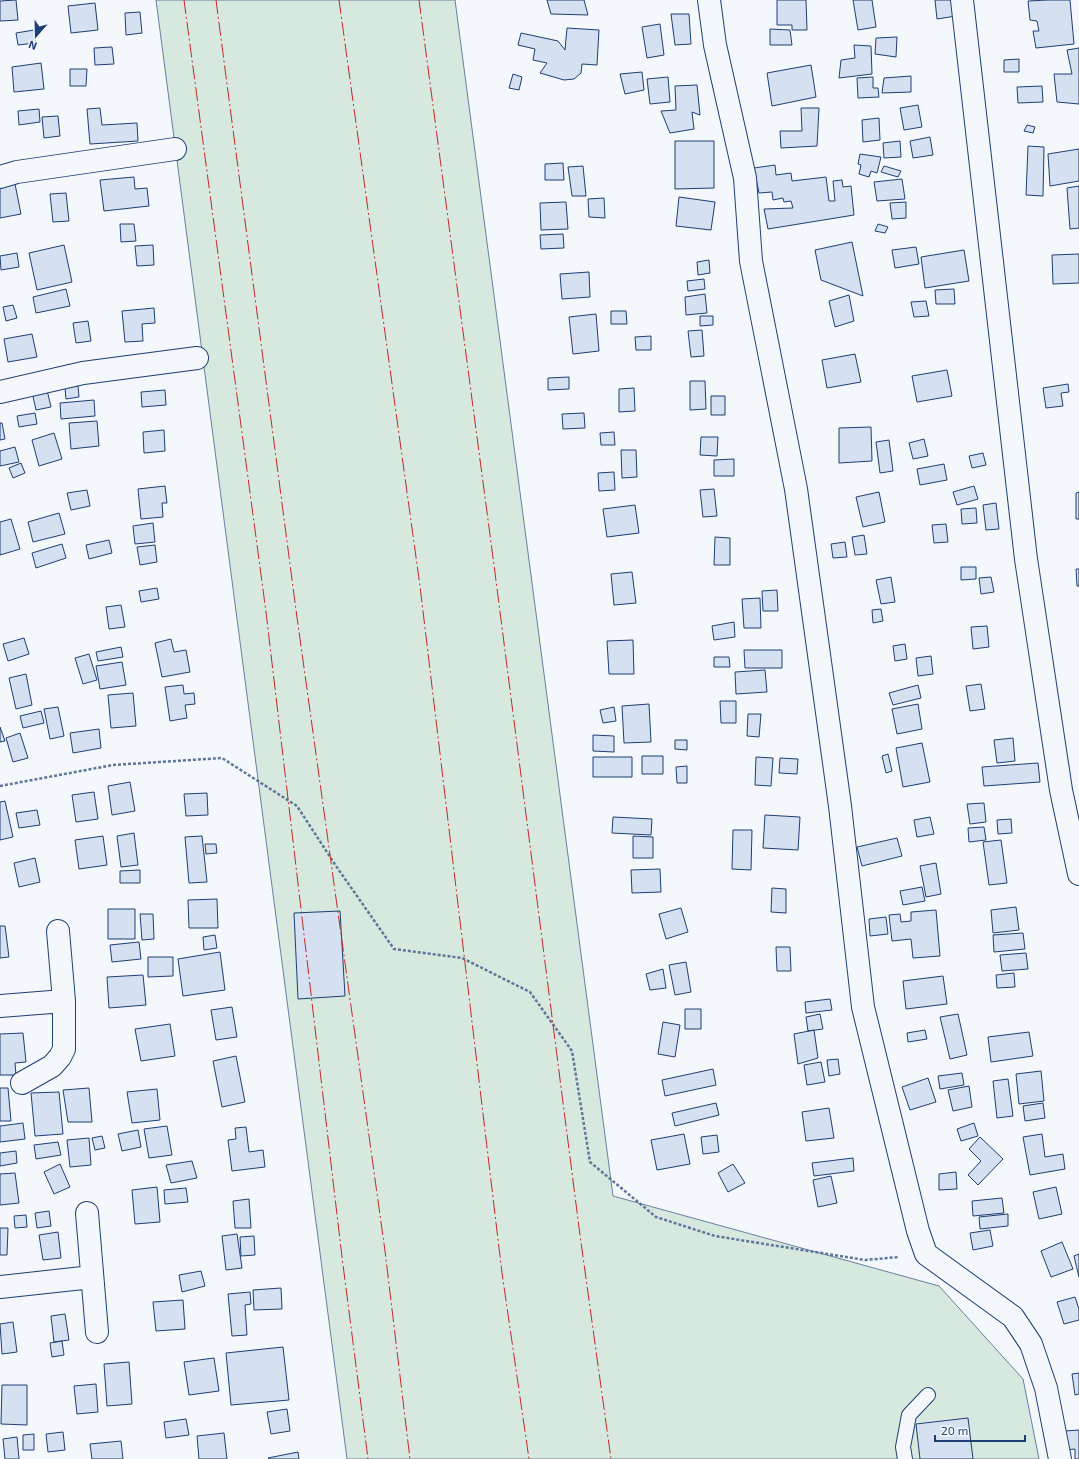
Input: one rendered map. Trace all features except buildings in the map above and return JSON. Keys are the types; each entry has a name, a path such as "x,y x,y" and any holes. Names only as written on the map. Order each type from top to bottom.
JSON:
{"street":[{"path":"709,0 716,45 745,178 751,261 796,489 840,806 863,1007 918,1232 926,1254 1012,1317 1031,1344 1046,1388 1060,1459"},
{"path":"962,0 1026,559 1061,790 1079,874"},
{"path":"0,177 17,172 175,149"},
{"path":"0,392 83,373 197,358"},
{"path":"22,1083 52,1066 60,1057 64,1049 64,1001 58,931"},
{"path":"0,1006 64,1001"},
{"path":"87,1213 97,1332"},
{"path":"0,1287 92,1277"}],"lane":[{"path":"905,1459 903,1447 909,1415 928,1395"}],"path":[{"path":"0,786 113,765 222,758 296,806 394,949 462,958 530,992 572,1051 590,1162 656,1217 715,1236 865,1260 926,1254"}],"shaded area":[{"path":"156,0 455,0 613,1196 939,1286 1023,1379 1039,1459 347,1459"}],"power":[{"path":"184,0 266,612 342,1257 368,1459"},
{"path":"216,0 296,610 385,1251 410,1459"},
{"path":"339,0 420,586 502,1273 529,1459"},
{"path":"419,0 494,565 580,1235 611,1459"}]}
